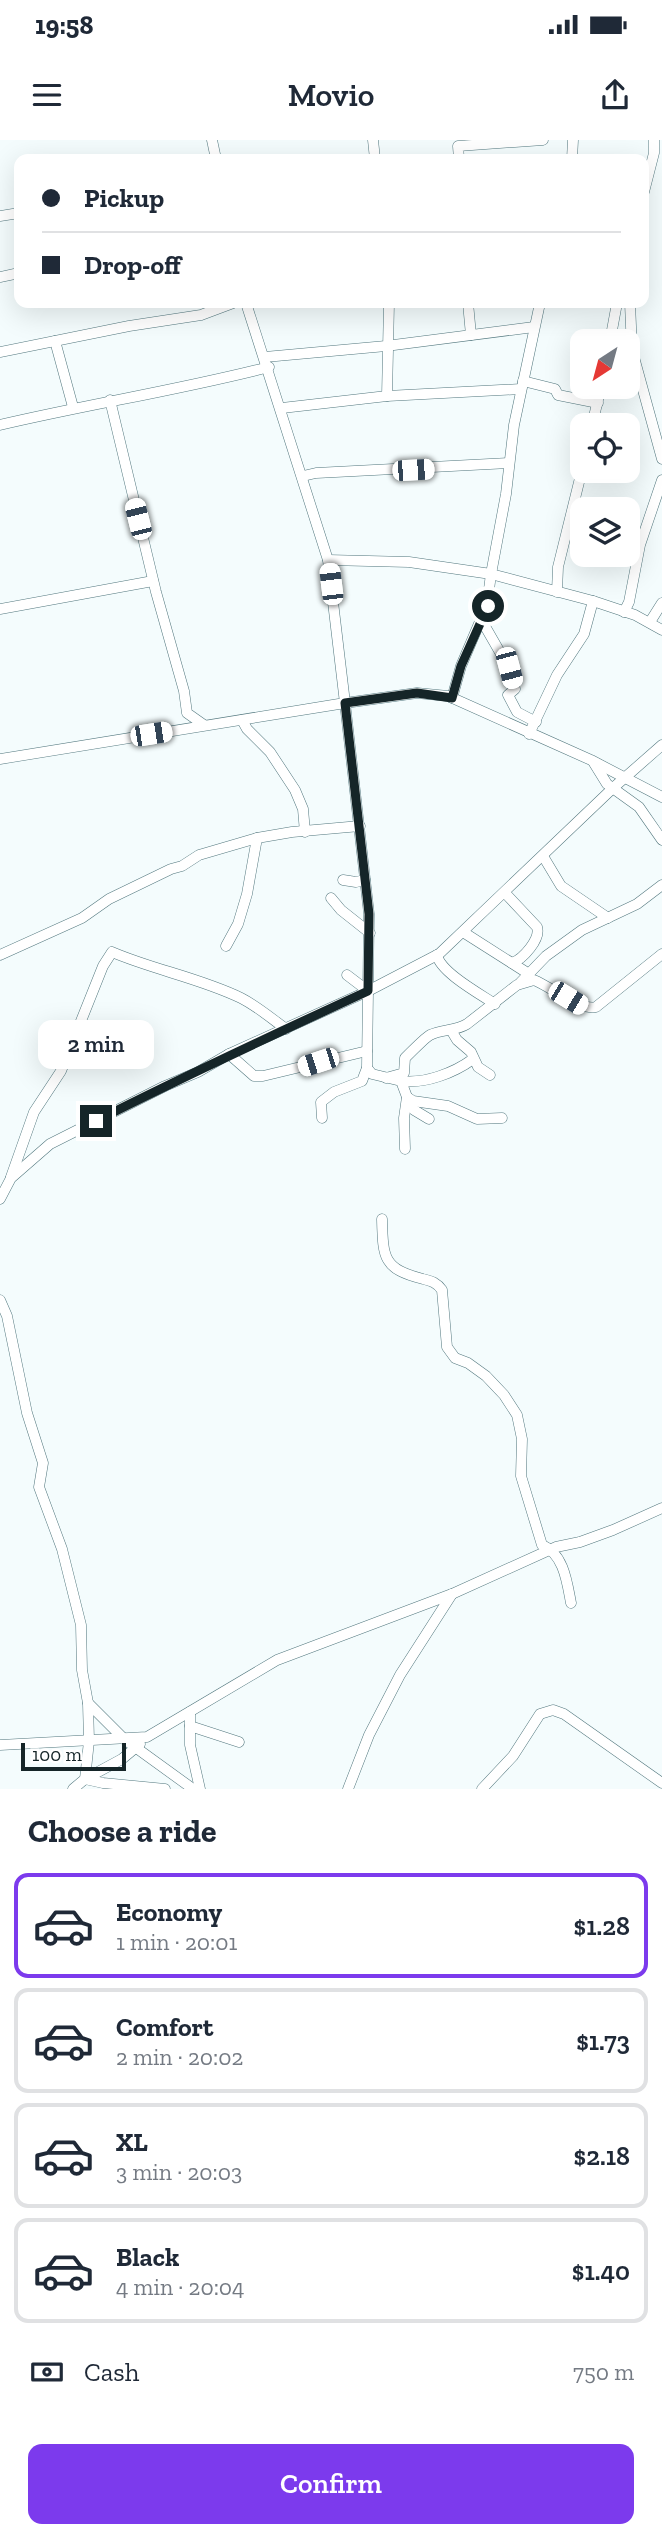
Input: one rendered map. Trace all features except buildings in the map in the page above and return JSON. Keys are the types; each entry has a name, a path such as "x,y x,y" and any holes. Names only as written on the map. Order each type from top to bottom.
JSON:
{"street":[{"path":"457,143 543,140"},
{"path":"649,172 654,140"},
{"path":"0,352 129,326 201,315 220,308"},
{"path":"248,308 282,408 328,560 370,933 367,1068 362,1081 321,1101 322,1118"},
{"path":"387,396 389,308"},
{"path":"468,308 471,335"},
{"path":"452,698 461,666 488,606 514,425 539,308"},
{"path":"612,329 616,308"},
{"path":"630,308 632,351 662,459"},
{"path":"0,425 74,407 208,382 267,362 534,327"},
{"path":"55,341 74,407"},
{"path":"282,408 522,385 555,389 558,395 598,403"},
{"path":"595,413 599,399"},
{"path":"110,400 153,581 184,691 187,713 204,725"},
{"path":"303,476 316,473 509,463"},
{"path":"556,592 558,567 579,483"},
{"path":"624,611 629,602 640,545 662,483"},
{"path":"328,560 409,562 491,573 624,611 662,630"},
{"path":"0,609 153,581"},
{"path":"529,734 557,675 584,634 593,601"},
{"path":"650,622 662,603"},
{"path":"482,621 509,668 515,689 508,695 517,712 536,722"},
{"path":"0,759 417,693 452,698 591,760 662,797"},
{"path":"242,720 247,729 270,752 295,790 303,809 305,832"},
{"path":"11,1178 50,1144 198,1072 229,1054 368,991 437,956 613,788 662,745"},
{"path":"591,760 607,784 639,807 662,840"},
{"path":"0,955 82,918 109,899 182,866 199,855 257,838 360,826"},
{"path":"226,946 238,924 247,894 257,838"},
{"path":"543,856 561,886 608,918"},
{"path":"343,880 365,880"},
{"path":"429,1119 414,1110 407,1097 403,1077 405,1058 411,1051 421,1046 431,1034 459,1029 517,985 546,956 582,930 637,904 662,885"},
{"path":"505,893 539,932 536,940 518,961 512,963"},
{"path":"331,898 341,910 370,933"},
{"path":"463,932 529,974"},
{"path":"0,1199 11,1178 34,1112 61,1071 103,966 112,951 137,962 217,987 241,998 286,1029"},
{"path":"517,985 534,980 590,1009 662,954"},
{"path":"437,956 438,963 446,970 495,1003"},
{"path":"347,975 368,991"},
{"path":"466,1047 468,1041 464,1034 473,1023 473,1018"},
{"path":"451,1030 478,1067 490,1075"},
{"path":"229,1054 254,1076 263,1076 367,1051"},
{"path":"367,1068 372,1074 386,1078 403,1077 417,1083 435,1078 473,1059"},
{"path":"407,1097 413,1101 448,1106 477,1119 502,1118"},
{"path":"405,1149 404,1118 407,1097"},
{"path":"382,1219 387,1261 407,1276 438,1284 442,1290 447,1348 455,1358 468,1363 486,1376 504,1395 517,1415 522,1439 521,1476 544,1549 559,1560 571,1603"},
{"path":"0,1300 7,1316 27,1413 43,1463 39,1487 62,1549 81,1625 89,1741 85,1779"},
{"path":"73,1789 85,1779 122,1759 147,1737 277,1660 452,1594 544,1549 613,1530 662,1508"},
{"path":"348,1789 369,1735 400,1675 452,1594"},
{"path":"88,1703 124,1739 193,1789"},
{"path":"482,1789 513,1756 540,1714 553,1710 564,1714 662,1783"},
{"path":"190,1713 190,1745 201,1789"},
{"path":"190,1726 239,1742"},
{"path":"0,1745 147,1737"},
{"path":"85,1779 165,1789"}],"route":[{"path":"96,1121 198,1072 229,1054 368,991 369,914 345,703 417,693 452,698 461,666 488,606"}]}
